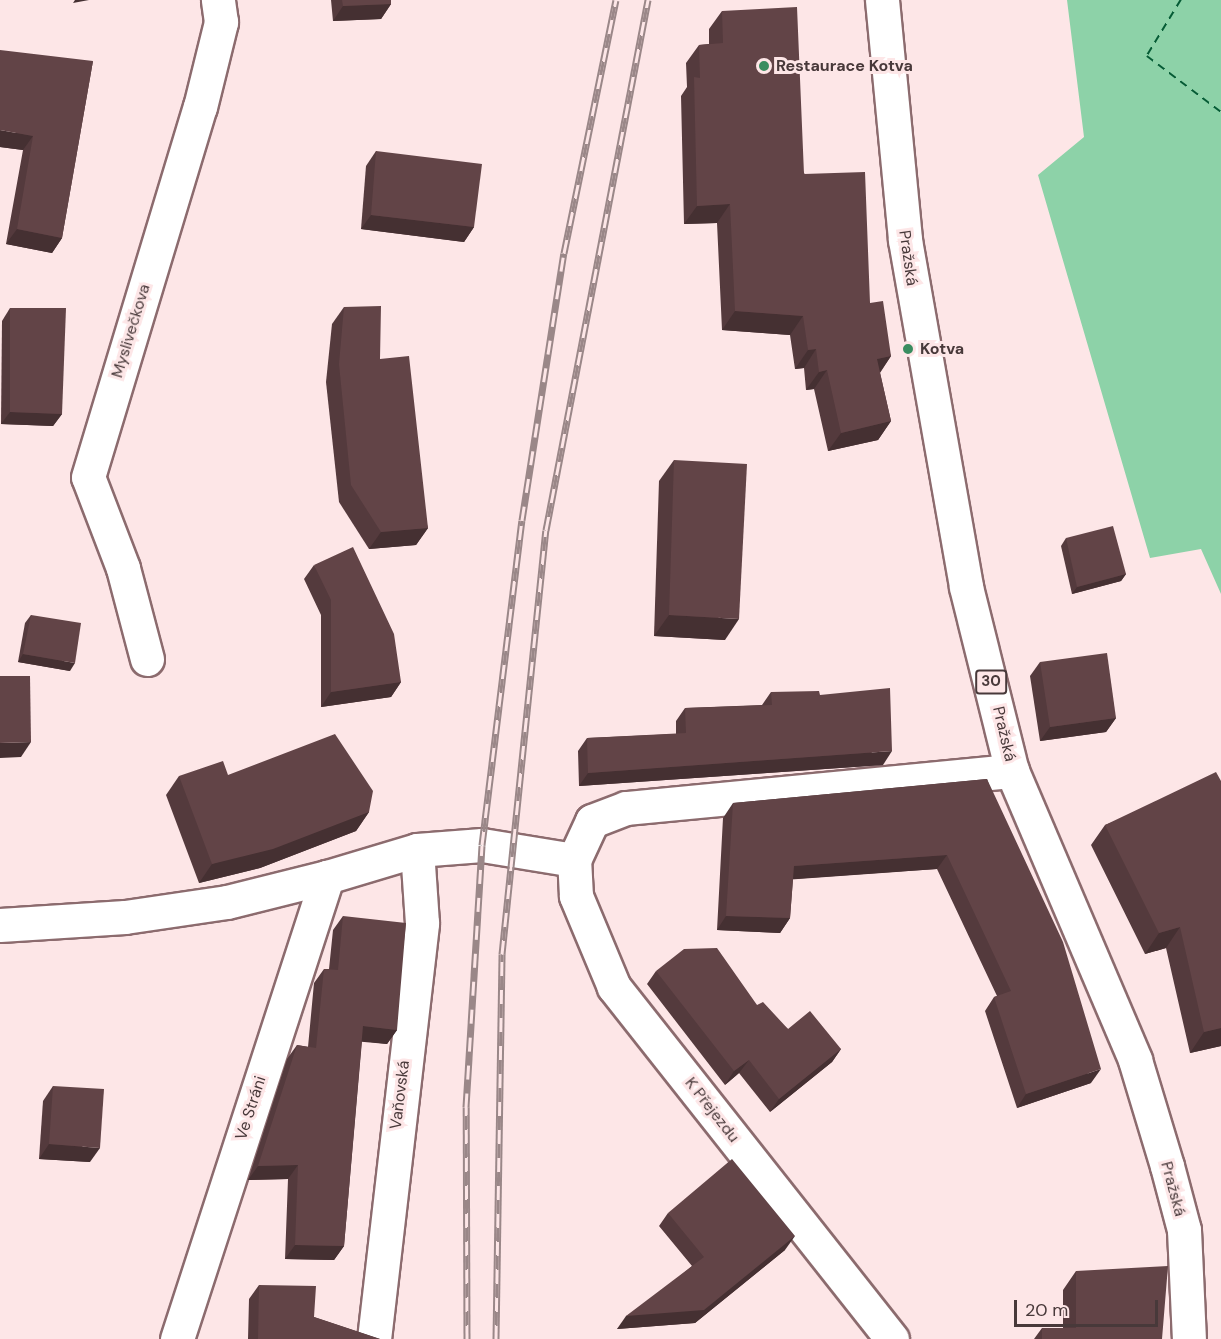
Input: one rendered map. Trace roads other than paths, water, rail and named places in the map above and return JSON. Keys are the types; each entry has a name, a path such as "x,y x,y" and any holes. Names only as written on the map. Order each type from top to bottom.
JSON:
{"street":[{"name":"Myslivečkova","path":"147,659 123,568 88,477 200,107 221,22 218,0"},
{"name":"Pražská","path":"882,0 888,100 928,387 966,587 1012,771 1135,1059 1184,1230 1189,1339"},
{"name":"K Přejezdu","path":"892,1339 614,987 576,896 574,860 592,821 626,808 1012,771"},
{"path":"0,925 125,917 226,902 327,878 417,850 482,845 574,860"},
{"name":"Vaňovská","path":"374,1339 422,922 417,850"},
{"name":"Ve Stráni","path":"177,1339 327,878"}],"railway":[{"path":"467,1339 466,1107 482,845 522,520 564,253 616,0"},
{"path":"496,1339 502,954 546,530 648,0"}],"place":[{"name":"Restaurace Kotva","path":"764,66"},
{"name":"Kotva","path":"908,349"}]}
